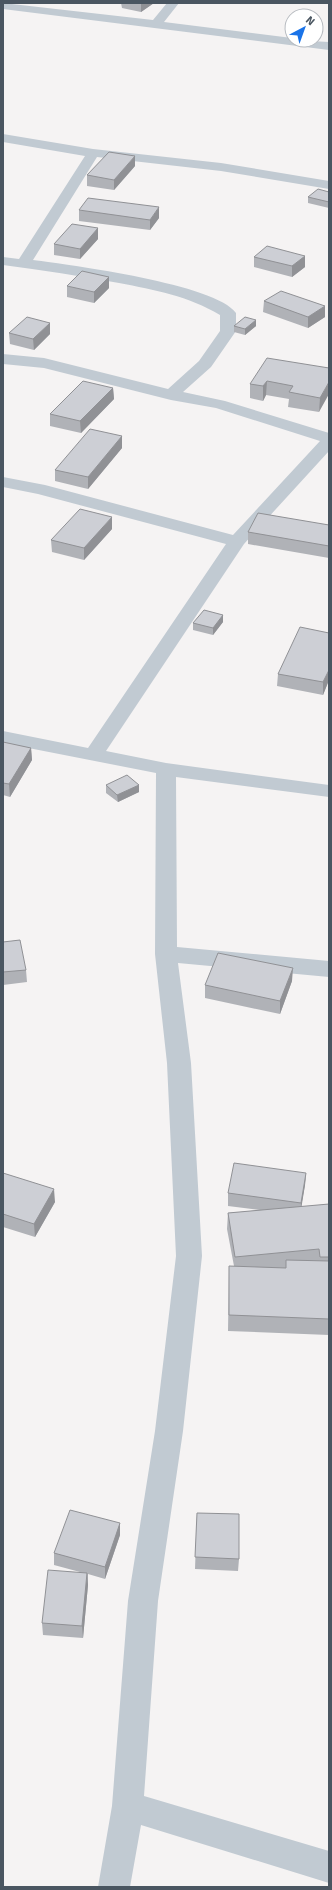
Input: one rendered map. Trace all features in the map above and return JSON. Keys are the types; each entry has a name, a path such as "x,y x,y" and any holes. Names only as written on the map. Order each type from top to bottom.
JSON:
{"street":[{"path":"156,24 173,3"},
{"path":"3,5 329,46"},
{"path":"3,138 93,153 221,167 329,185"},
{"path":"24,263 93,153"},
{"path":"3,261 76,270 171,288 208,300 228,313 228,330 205,364 171,396"},
{"path":"3,359 44,363 171,396 220,404 329,440 237,541 93,754"},
{"path":"3,482 39,489 237,541"},
{"path":"3,737 166,769 329,791"},
{"path":"114,1887 128,1806 143,1602 169,1431 189,1256 179,1063 166,954 166,769"},
{"path":"166,954 329,969"},
{"path":"128,1806 329,1867"}],"building":[{"path":"109,152 135,156 114,180 87,175"},
{"path":"318,189 329,192 329,202 308,197"},
{"path":"88,198 159,207 150,220 79,210"},
{"path":"72,224 98,228 80,249 54,244"},
{"path":"267,246 305,256 292,266 254,257"},
{"path":"82,271 109,277 94,292 67,286"},
{"path":"281,291 325,306 308,317 264,301"},
{"path":"27,317 50,323 33,339 9,333"},
{"path":"245,317 256,320 245,329 234,326"},
{"path":"267,358 329,368 329,382 320,398 289,392 293,386 267,381 263,386 250,384"},
{"path":"83,381 113,388 80,421 50,414"},
{"path":"90,429 122,436 88,477 55,470"},
{"path":"80,509 112,517 84,548 51,540"},
{"path":"258,513 329,525 329,546 248,532"},
{"path":"204,610 223,615 213,628 193,623"},
{"path":"300,627 329,633 329,670 323,682 278,674"},
{"path":"3,742 31,748 9,784 3,783"},
{"path":"127,775 139,785 117,795 106,785"},
{"path":"20,940 26,970 3,972 3,942"},
{"path":"218,953 293,968 280,1001 205,985"},
{"path":"234,1163 306,1173 301,1203 228,1193"},
{"path":"3,1173 54,1189 34,1224 3,1214"},
{"path":"329,1204 329,1257 320,1257 319,1249 235,1257 228,1213"},
{"path":"286,1260 329,1261 329,1319 229,1315 229,1266 286,1268"},
{"path":"70,1510 120,1523 105,1567 54,1553"},
{"path":"197,1513 239,1514 239,1559 195,1557"},
{"path":"48,1570 87,1573 82,1626 42,1623"}]}
